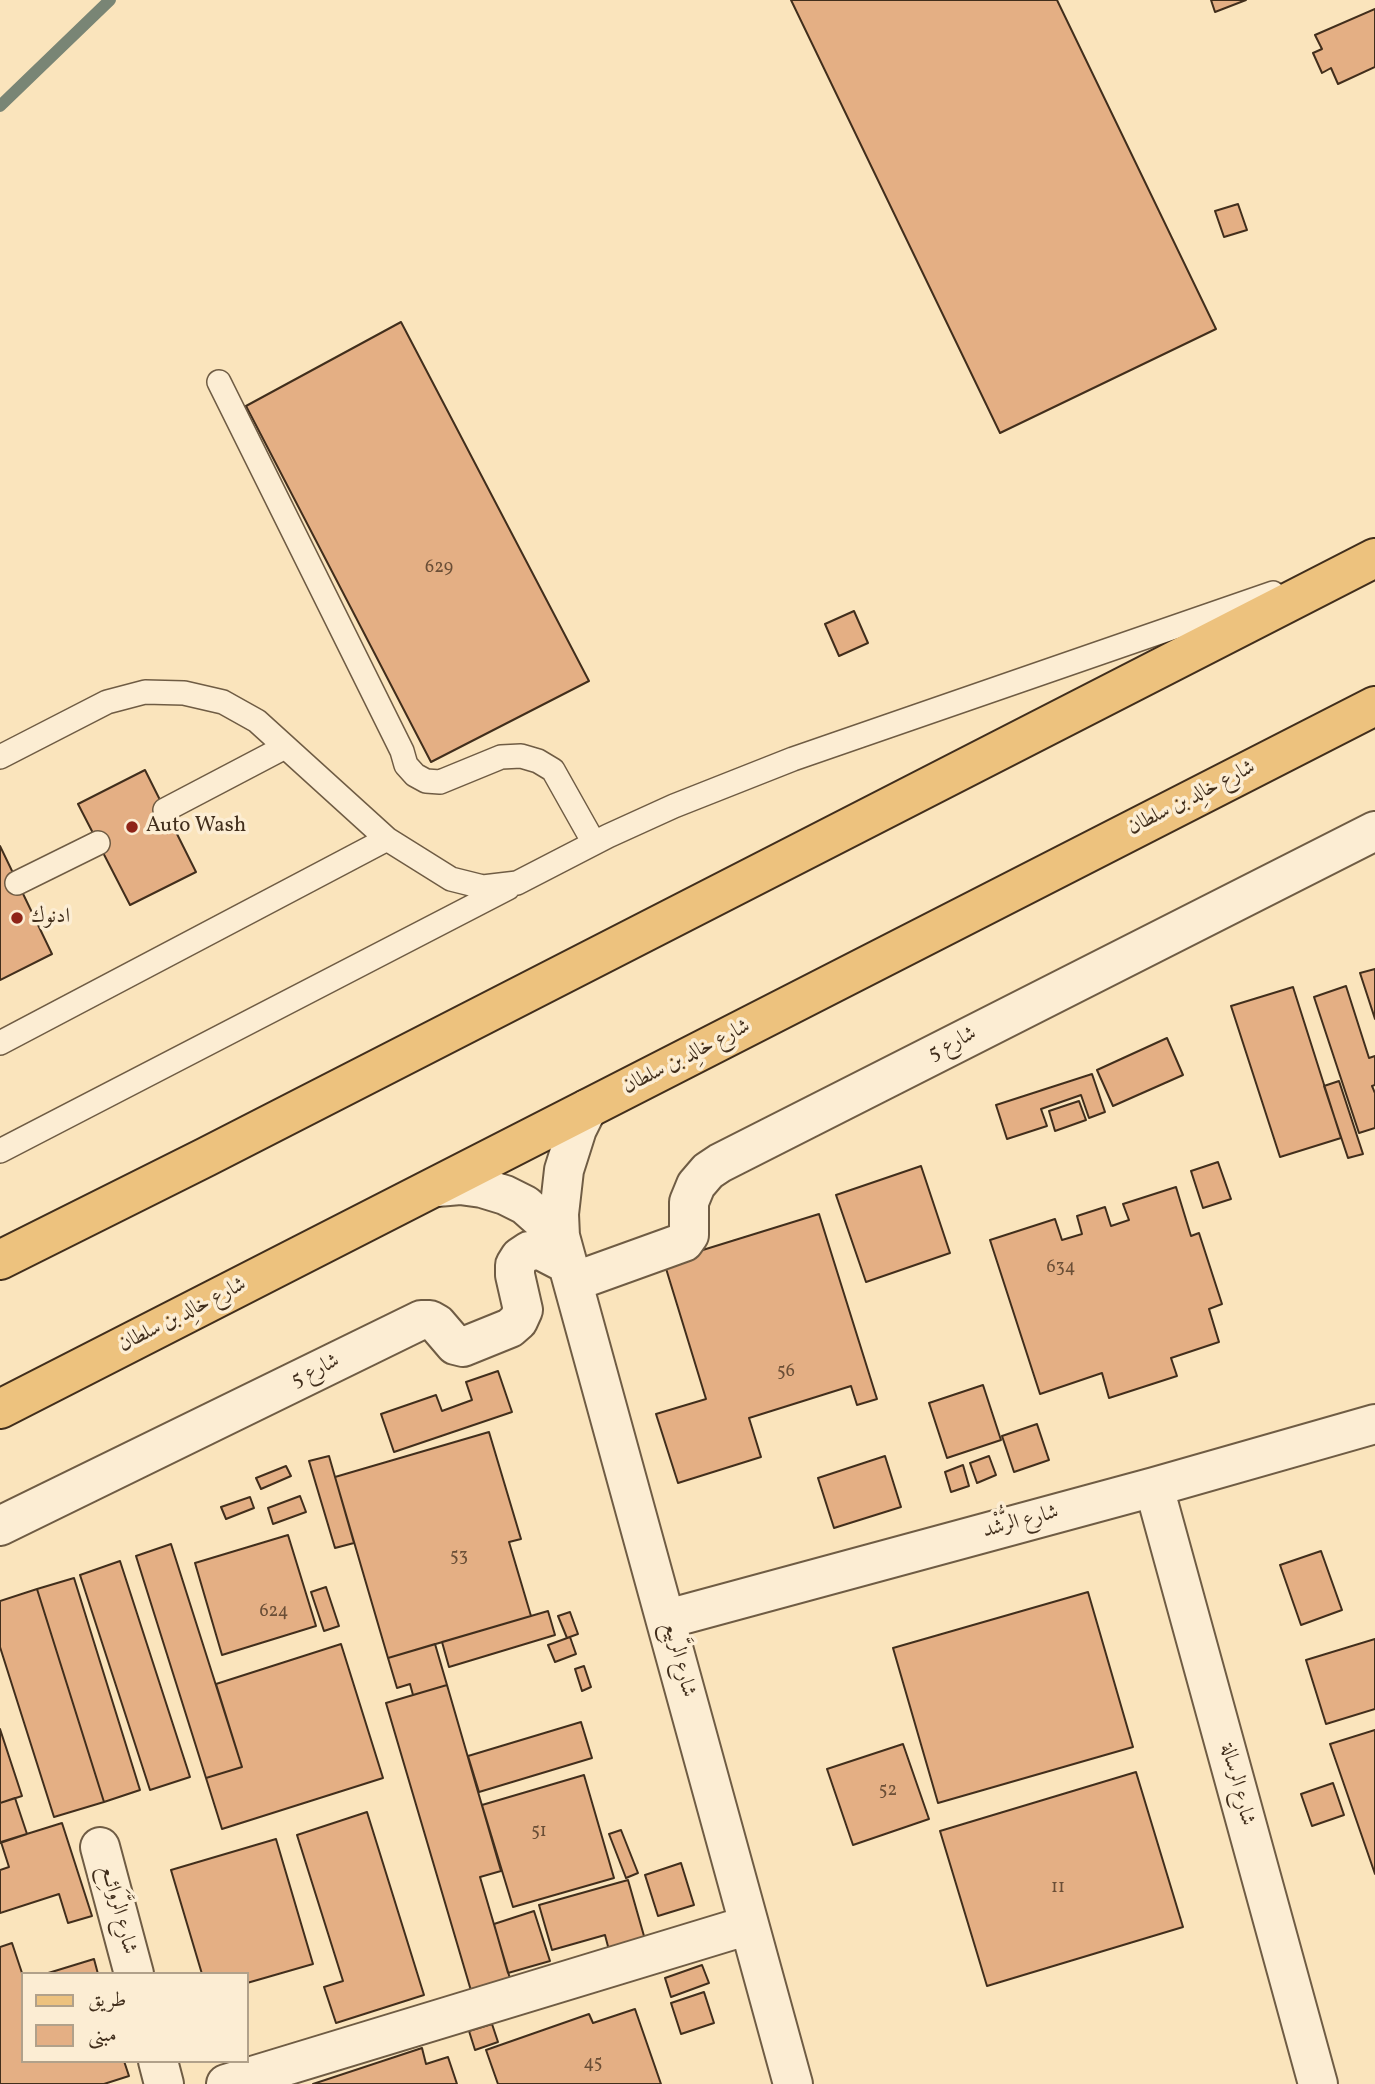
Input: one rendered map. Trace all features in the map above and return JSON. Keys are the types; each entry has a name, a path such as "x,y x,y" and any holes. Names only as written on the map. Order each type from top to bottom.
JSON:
{"main road":[{"path":"0,1260 1374,558"},
{"name":"شارع خالِد بن سلطان","path":"0,1409 1375,706"}],"street":[{"name":"شارع 5","path":"0,1526 421,1320 430,1320 437,1324 447,1339 454,1345 463,1347 510,1328 519,1321 523,1310 515,1265 520,1257 529,1251 540,1250 566,1261 684,1242 689,1235 689,1202 696,1185 708,1171 720,1163 1375,831"},
{"name":"شارع الرَّبِيع","path":"587,1109 573,1139 564,1171 559,1214 566,1261 667,1619 793,2084"},
{"path":"436,1187 460,1185 482,1188 525,1205 566,1261"},
{"name":"شارع الرُّشْد","path":"667,1619 1375,1424"},
{"name":"شارع الرسالة","path":"1154,1487 1318,2084"},
{"name":"شارع الرَّوَائِع","path":"100,1847 133,1972"},
{"path":"226,2084 749,1925"},
{"path":"159,2063 164,2084"}],"lane":[{"path":"219,382 402,751 406,765 415,775 426,781 440,782 501,757 521,756 538,761 553,770 594,843"},
{"path":"0,1151 594,843 674,806 793,760 1374,558"},
{"path":"0,757 107,702 145,692 184,693 223,702 257,721 387,839 451,879 483,887 516,883"},
{"path":"165,810 285,747"},
{"path":"0,1043 387,839"},
{"path":"17,883 98,843"}],"building":[{"path":"791,0 1057,0 1216,329 1000,433"},
{"path":"1211,0 1246,0 1215,12"},
{"path":"1375,9 1375,67 1338,84 1331,68 1322,73 1313,53 1322,49 1315,35"},
{"path":"1238,204 1247,230 1224,237 1215,211"},
{"path":"401,322 589,681 431,762 246,406"},
{"path":"854,611 868,643 839,656 825,624"},
{"name":"Auto Wash","path":"145,770 196,872 130,905 78,804"},
{"name":"ادنوك","path":"0,846 52,954 0,980"},
{"path":"1375,969 1375,1019 1360,973"},
{"path":"1346,986 1369,1058 1375,1056 1375,1085 1372,1086 1375,1093 1375,1128 1359,1133 1314,997"},
{"path":"1293,987 1341,1138 1280,1157 1231,1006"},
{"path":"1167,1038 1183,1075 1113,1106 1097,1070"},
{"path":"1092,1074 1105,1112 1089,1118 1081,1095 1041,1109 1047,1126 1007,1139 996,1105"},
{"path":"1339,1081 1363,1154 1348,1158 1324,1086"},
{"path":"1079,1101 1086,1120 1055,1131 1049,1111"},
{"path":"1218,1162 1231,1199 1203,1208 1191,1171"},
{"path":"921,1166 950,1253 866,1282 836,1195"},
{"path":"1176,1187 1191,1236 1199,1233 1222,1304 1209,1309 1219,1342 1171,1358 1177,1376 1109,1398 1102,1373 1040,1394 990,1240 1055,1219 1062,1240 1082,1234 1077,1216 1105,1207 1111,1226 1129,1220 1123,1204"},
{"path":"819,1214 877,1399 857,1405 851,1386 749,1418 761,1457 678,1483 656,1414 706,1399 664,1262"},
{"path":"498,1371 512,1412 394,1452 381,1414 436,1395 442,1411 472,1400 466,1382"},
{"path":"983,1385 1001,1440 947,1458 929,1403"},
{"path":"1037,1424 1049,1460 1014,1472 1002,1436"},
{"path":"489,1432 521,1539 509,1542 531,1616 388,1658 335,1477"},
{"path":"329,1456 354,1543 335,1548 309,1461"},
{"path":"885,1456 901,1507 834,1528 818,1478"},
{"path":"989,1456 996,1475 977,1483 970,1463"},
{"path":"963,1465 969,1486 951,1492 945,1472"},
{"path":"286,1466 291,1476 261,1489 256,1478"},
{"path":"300,1496 306,1512 273,1524 268,1508"},
{"path":"250,1497 254,1508 226,1519 221,1507"},
{"path":"288,1535 316,1626 222,1655 195,1563"},
{"path":"171,1544 242,1767 206,1778 136,1556"},
{"path":"1321,1551 1342,1610 1301,1625 1280,1565"},
{"path":"120,1561 190,1777 150,1790 80,1575"},
{"path":"74,1578 140,1790 104,1802 37,1589"},
{"path":"326,1587 339,1626 324,1631 311,1592"},
{"path":"37,1589 104,1802 54,1817 0,1647 0,1601"},
{"path":"1088,1592 1133,1747 938,1803 893,1648"},
{"path":"548,1611 555,1635 449,1667 442,1642"},
{"path":"570,1612 578,1634 567,1638 558,1616"},
{"path":"570,1637 576,1654 555,1662 548,1645"},
{"path":"1375,1639 1375,1709 1326,1724 1306,1660"},
{"path":"341,1644 383,1778 222,1829 206,1778 242,1767 216,1684"},
{"path":"435,1644 447,1685 413,1695 410,1684 397,1688 388,1658"},
{"path":"584,1666 591,1687 582,1691 575,1669"},
{"path":"447,1685 501,1871 480,1877 511,1982 472,1994 386,1703"},
{"path":"581,1722 592,1758 479,1792 468,1756"},
{"path":"0,1729 22,1796 0,1803"},
{"path":"1375,1730 1375,1874 1330,1744"},
{"path":"903,1744 929,1819 853,1845 827,1769"},
{"path":"1136,1772 1183,1927 987,1986 940,1831"},
{"path":"584,1775 614,1878 513,1907 482,1805"},
{"path":"1333,1783 1344,1815 1312,1826 1301,1794"},
{"path":"15,1798 27,1834 0,1843 0,1803"},
{"path":"367,1812 424,1995 336,2023 324,1987 343,1981 297,1835"},
{"path":"62,1823 92,1916 68,1923 59,1894 0,1913 0,1870 9,1867 1,1842"},
{"path":"621,1830 638,1873 626,1878 609,1834"},
{"path":"276,1839 313,1964 248,1983 248,1972 201,1972 171,1870"},
{"path":"681,1863 694,1905 658,1916 645,1875"},
{"path":"628,1880 646,1943 610,1954 605,1935 552,1950 539,1905"},
{"path":"534,1911 550,1961 508,1973 494,1924"},
{"path":"12,1943 22,1972 21,2063 125,2063 129,2076 104,2084 0,2084 0,1947"},
{"path":"94,1959 97,1972 52,1972"},
{"path":"702,1965 709,1983 671,1997 665,1978"},
{"path":"704,1992 714,2023 681,2034 671,2003"},
{"path":"635,2009 661,2084 498,2084 486,2050 589,2014 593,2023"},
{"path":"492,2024 498,2042 475,2050 469,2031"},
{"path":"422,2048 426,2064 448,2057 457,2084 313,2084"}],"waterway":[{"path":"0,106 110,0"}],"place":[{"name":"Auto Wash","path":"132,827"},
{"name":"ادنوك","path":"17,918"}]}
